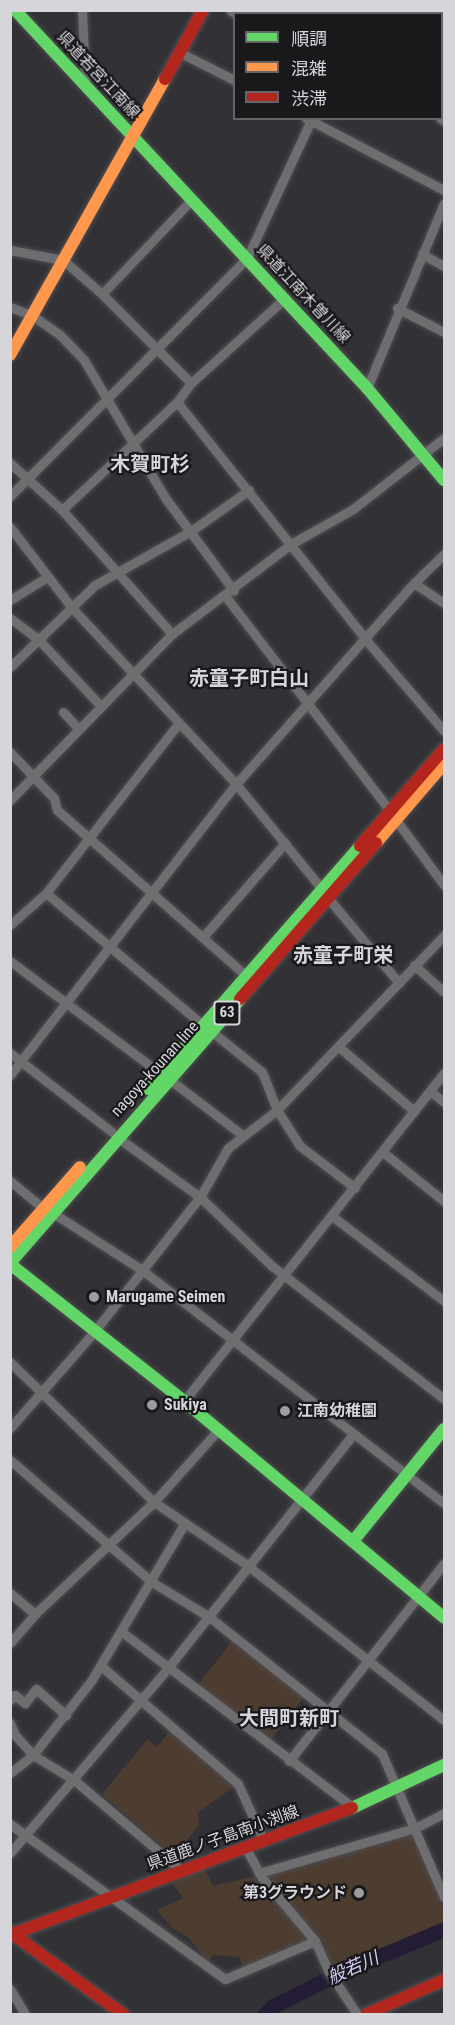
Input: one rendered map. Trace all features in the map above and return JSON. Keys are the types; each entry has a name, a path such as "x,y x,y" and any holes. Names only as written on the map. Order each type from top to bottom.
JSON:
{"main road":[{"name":"県道若宮江南線","path":"15,10 132,135"},
{"path":"10,355 203,10"},
{"name":"県道江南木曽川線","path":"132,135 367,388 444,480"},
{"name":"nagoya-kounan line","path":"10,1247 48,1210 165,1077 393,815 444,749"},
{"name":"nagoya-kounan line","path":"393,815 444,764"},
{"name":"nagoya-kounan line","path":"10,1263 48,1210"},
{"path":"10,1263 301,1496 444,1618"},
{"path":"354,1540 444,1429"},
{"name":"県道鹿ノ子島南小渕線","path":"12,1934 354,1808 398,1790 444,1766"},
{"path":"12,1934 123,2014"},
{"path":"367,2014 444,1980"}],"street":[{"path":"82,10 85,83"},
{"path":"181,53 233,79"},
{"path":"10,496 247,258 310,120"},
{"path":"312,120 444,190"},
{"path":"102,294 192,199"},
{"path":"367,388 398,308 444,203"},
{"path":"10,250 63,260 157,347 190,383"},
{"path":"422,255 444,266"},
{"path":"62,510 177,402 190,383 285,298"},
{"path":"10,307 33,316 84,360 134,440 166,499 191,531 230,594 309,705 444,885"},
{"path":"398,308 444,332"},
{"path":"177,402 366,640 444,731"},
{"path":"10,800 172,634 230,594 291,544 352,509 444,438"},
{"path":"10,463 62,510 172,634"},
{"path":"10,667 95,585 191,531 249,490"},
{"path":"10,527 71,607 236,784 399,983"},
{"path":"10,1075 236,784 309,705 414,582 444,554"},
{"path":"11,598 47,577"},
{"path":"414,582 444,603"},
{"path":"10,618 38,639 101,706"},
{"path":"63,712 79,729"},
{"path":"10,925 46,893 178,723"},
{"path":"10,752 54,798 57,810 250,979"},
{"path":"203,937 285,843"},
{"path":"46,893 262,1072 277,1110 300,1146 355,1188"},
{"path":"10,1428 94,1332 200,1197 228,1148 241,1134 277,1110 444,935"},
{"path":"10,961 241,1134"},
{"path":"414,965 444,992"},
{"path":"339,1047 414,1112"},
{"path":"10,1053 114,1135 200,1197 284,1275 444,1399"},
{"path":"184,1401 384,1153 444,1073"},
{"path":"430,1091 444,1102"},
{"path":"384,1153 444,1201"},
{"path":"10,1181 48,1210 141,1270 444,1503"},
{"path":"332,1216 444,1301"},
{"path":"10,1362 154,1502 247,1565 444,1720"},
{"path":"10,1643 35,1614 154,1502 219,1429"},
{"path":"10,1853 167,1669 301,1496 353,1434"},
{"path":"10,1460 111,1543 152,1582 208,1616 382,1754 444,1897"},
{"path":"10,1773 33,1755 66,1715 101,1666 152,1582 184,1523"},
{"path":"289,1761 366,1659 444,1563"},
{"path":"10,1593 35,1614"},
{"path":"122,1632 167,1669 354,1808"},
{"path":"101,1666 238,1784 264,1840"},
{"path":"10,1700 15,1695 25,1703 36,1689 66,1715"},
{"path":"10,1723 15,1735 33,1755 74,1780 182,1870"},
{"path":"259,1873 415,1828 444,1813"},
{"path":"10,1824 225,1979 315,1941"},
{"path":"245,1847 259,1873 315,1941 329,1972 357,2014"},
{"path":"435,1874 444,1870"},
{"path":"10,1989 25,2014"}],"shaded area":[{"path":"232,1641 304,1697 269,1742 197,1686"},
{"path":"171,1729 234,1787 198,1812 199,1825 174,1856 102,1794 148,1739 157,1747"},
{"name":"第3グラウンド","path":"412,1834 444,1909 444,1924 332,1967 322,1941 265,1876"},
{"path":"204,1868 213,1886 256,1876 308,1940 243,1967 239,1957 213,1955 208,1962 189,1938 172,1928 157,1910 183,1898 172,1883"}],"waterway":[{"name":"般若川","path":"265,2014 273,2006 337,1974 444,1929"}],"traffic: fast":[{"path":"15,10 367,388 444,480"},
{"path":"148,1089 360,846"},
{"path":"10,1263 240,999"},
{"path":"10,1264 184,1401 444,1618"},
{"path":"354,1540 444,1429"},
{"path":"352,1808 444,1765"}],"traffic: slow":[{"path":"10,355 165,79"},
{"path":"376,843 444,764"},
{"path":"10,1247 80,1167"}],"traffic: jam":[{"path":"165,79 203,10"},
{"path":"360,846 444,749"},
{"path":"240,999 376,843"},
{"path":"10,1935 352,1808"},
{"path":"10,1932 123,2014"},
{"path":"367,2014 444,1980"}],"place":[{"name":"Marugame Seimen","path":"94,1297"},
{"name":"Sukiya","path":"152,1405"},
{"name":"江南幼稚園","path":"285,1411"},
{"name":"第3グラウンド","path":"359,1893"}],"district":[{"name":"木賀町杉","path":"150,464"},
{"name":"赤童子町白山","path":"249,678"},
{"name":"赤童子町栄","path":"343,955"},
{"name":"大間町新町","path":"289,1718"}]}
